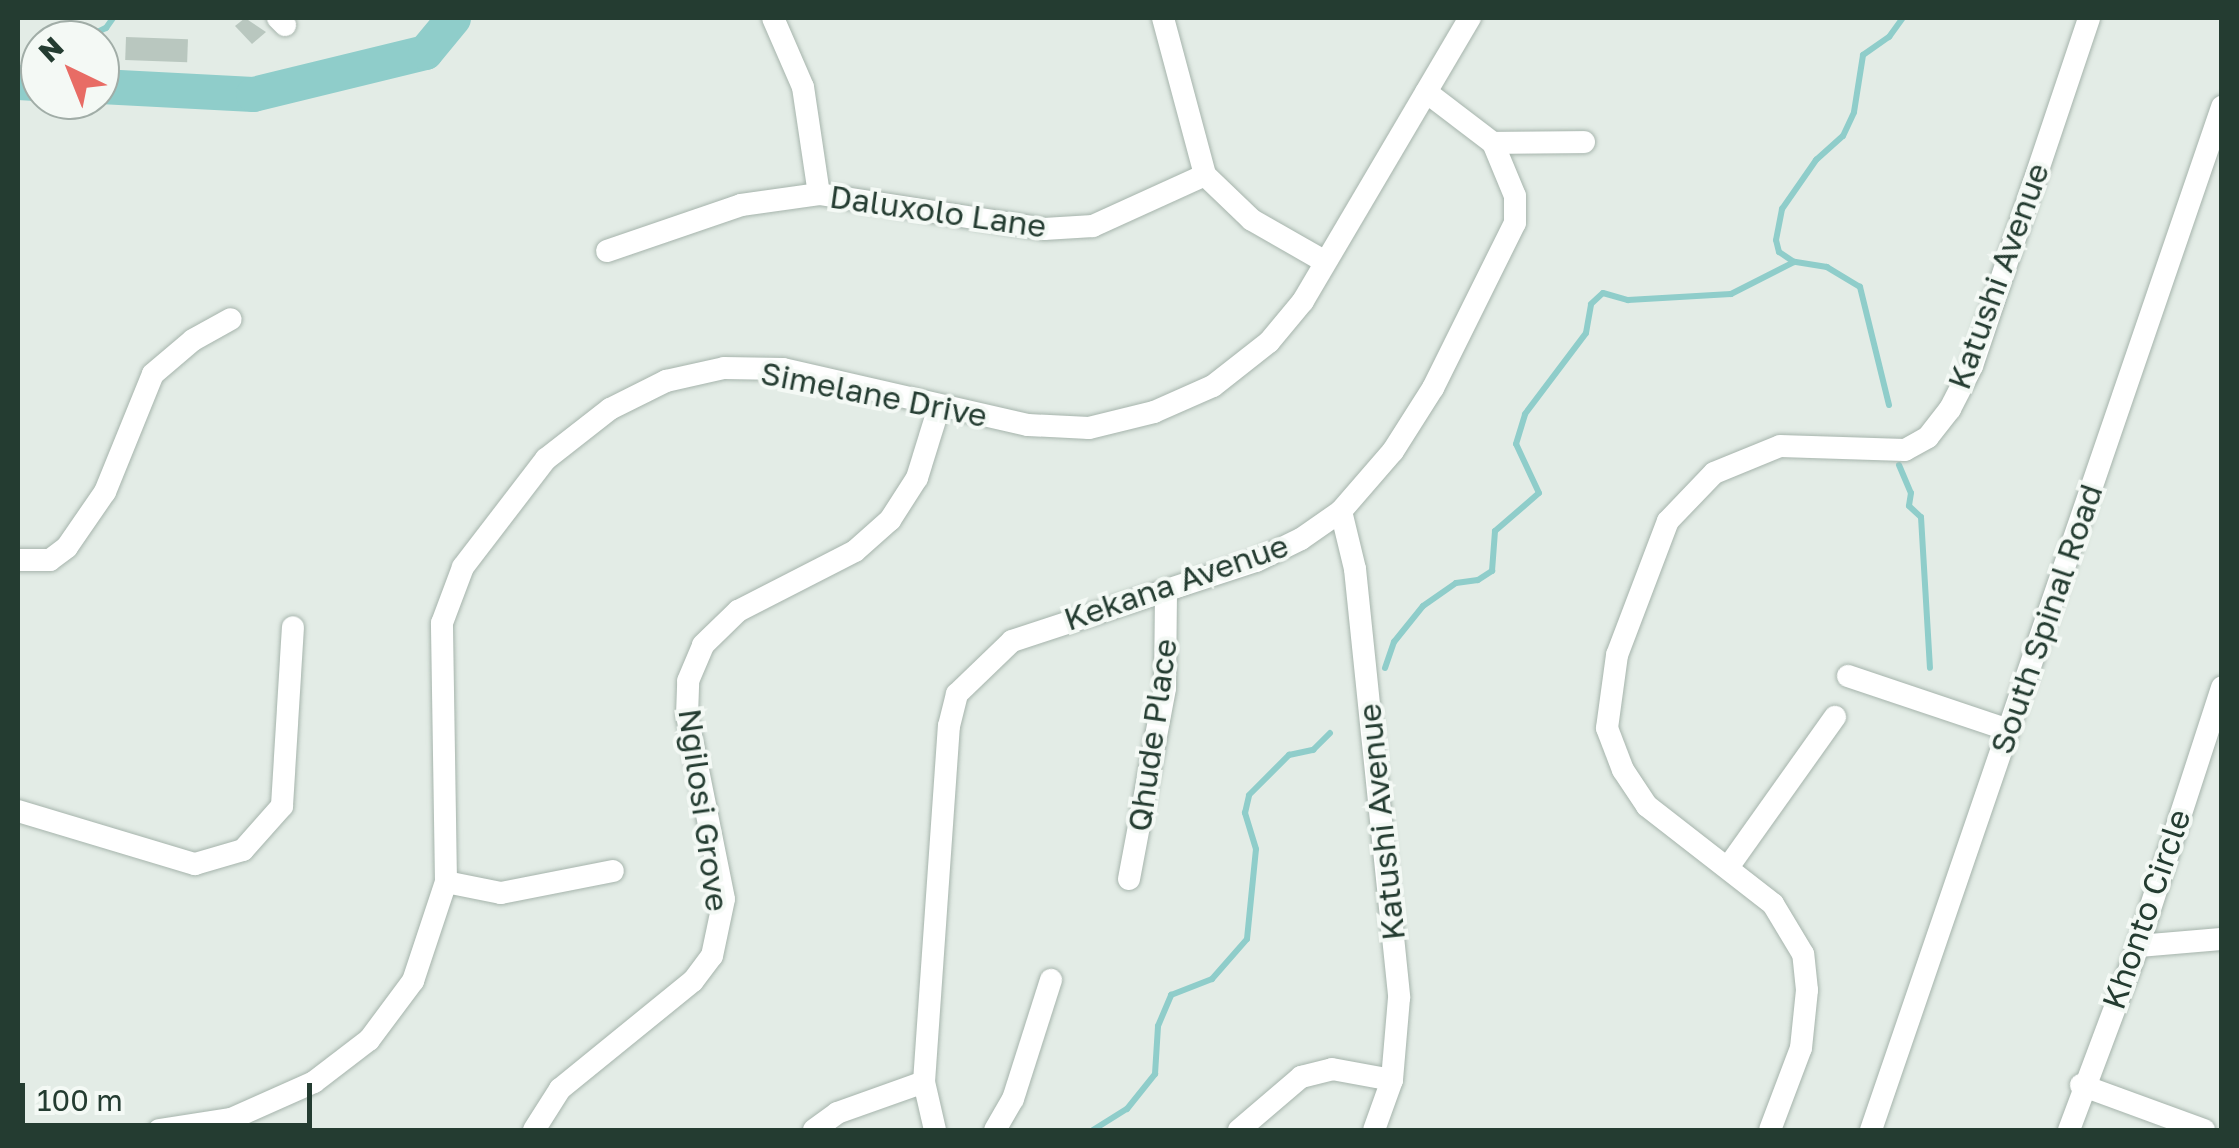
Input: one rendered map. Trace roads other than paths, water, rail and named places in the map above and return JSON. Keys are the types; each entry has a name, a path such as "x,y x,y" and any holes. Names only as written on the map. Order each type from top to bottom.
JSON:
{"street":[{"path":"773,18 802,88 819,194"},
{"path":"1163,18 1205,175 1252,220 1324,262"},
{"name":"Simelane Drive","path":"159,1130 262,1108 314,1082 369,1040 413,981 446,882 442,624 463,567 546,459 610,408 666,381 724,368 783,369 1028,425 1089,428 1154,412 1213,386 1269,342 1324,262 1470,18"},
{"name":"Katushi Avenue","path":"1770,1130 1801,1048 1807,990 1803,954 1774,904 1647,806 1608,728 1617,655 1668,521 1714,472 1780,446 1905,450 1928,437 1972,366 2089,18"},
{"path":"1426,92 1493,143 1584,142"},
{"name":"South Spinal Road","path":"1871,1130 2222,107"},
{"name":"Kekana Avenue","path":"935,1130 924,1082 949,726 957,694 1012,641 1256,561 1341,511 1393,452 1433,388 1515,223 1515,196 1493,143"},
{"name":"Daluxolo Lane","path":"607,250 741,205 819,194 1044,229 1124,217 1205,175"},
{"path":"18,560 50,560 68,548 105,492 153,374 192,340 231,319"},
{"name":"Ngilosi Grove","path":"534,1130 560,1089 693,982 712,956 724,899 686,716 688,681 703,645 738,611 855,551 890,520 917,478 939,407"},
{"name":"Katushi Avenue","path":"1341,511 1355,569 1400,998 1392,1080 1374,1130"},
{"name":"Qhude Place","path":"1129,880 1165,688 1166,590"},
{"path":"18,814 195,864 243,850 282,806 294,627"},
{"path":"1848,676 2008,730"},
{"name":"Khonto Circle","path":"2069,1130 2081,1085 2138,946 2222,687"},
{"path":"1728,866 1835,718"},
{"path":"446,882 501,893 613,871"},
{"path":"2138,946 2222,939"},
{"path":"996,1130 1013,1099 1052,980"},
{"path":"1239,1130 1301,1077 1332,1069 1392,1080"},
{"path":"814,1130 837,1113 924,1082"},
{"path":"2081,1085 2204,1130"}],"waterway":[{"path":"120,87 253,94 425,52 453,18"},
{"path":"1889,405 1860,287 1827,267 1794,262 1779,252 1776,240 1782,209 1816,160 1843,136 1854,112 1863,55 1889,37 1903,18"},
{"path":"1385,668 1394,642 1423,606 1456,583 1478,580 1492,571 1495,531 1539,493 1516,444 1525,414 1586,333 1591,304 1603,293 1628,300 1731,294 1794,262"},
{"path":"1899,465 1911,493 1909,506 1921,517 1930,668"},
{"path":"1093,1130 1127,1109 1155,1074 1158,1026 1171,995 1212,979 1247,939 1256,849 1245,813 1249,795 1289,755 1313,750 1330,733"}]}
